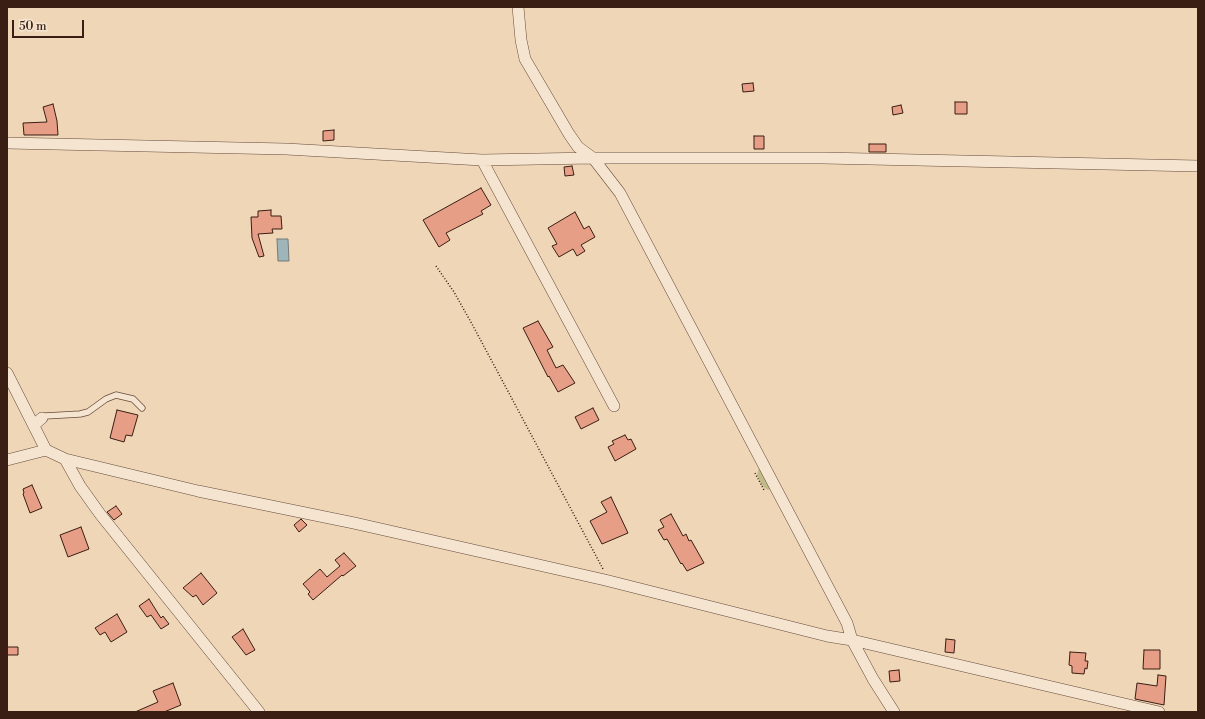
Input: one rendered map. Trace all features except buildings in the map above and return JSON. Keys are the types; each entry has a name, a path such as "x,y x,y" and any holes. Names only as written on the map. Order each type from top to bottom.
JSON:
{"street":[{"path":"518,7 520,40 525,59 578,147 593,158 620,193 848,623 852,640 873,680 894,712"},
{"path":"7,143 286,149 482,160 593,158 823,158 1198,166"},
{"path":"482,160 614,406"},
{"path":"7,372 38,422 46,450"},
{"path":"7,460 46,450 65,459 198,491 354,523 605,580 827,636 852,640 1159,712"},
{"path":"65,459 80,486 100,514 259,712"}],"lane":[{"path":"38,422 45,416 80,414 88,412 106,399 116,395 133,399 142,408"}],"path":[{"path":"436,266 454,292 510,393 599,561 605,580"}],"shaded area":[{"path":"759,468 772,488 768,490 762,486 757,475"}],"water":[{"path":"277,239 288,239 289,261 278,261"}]}
